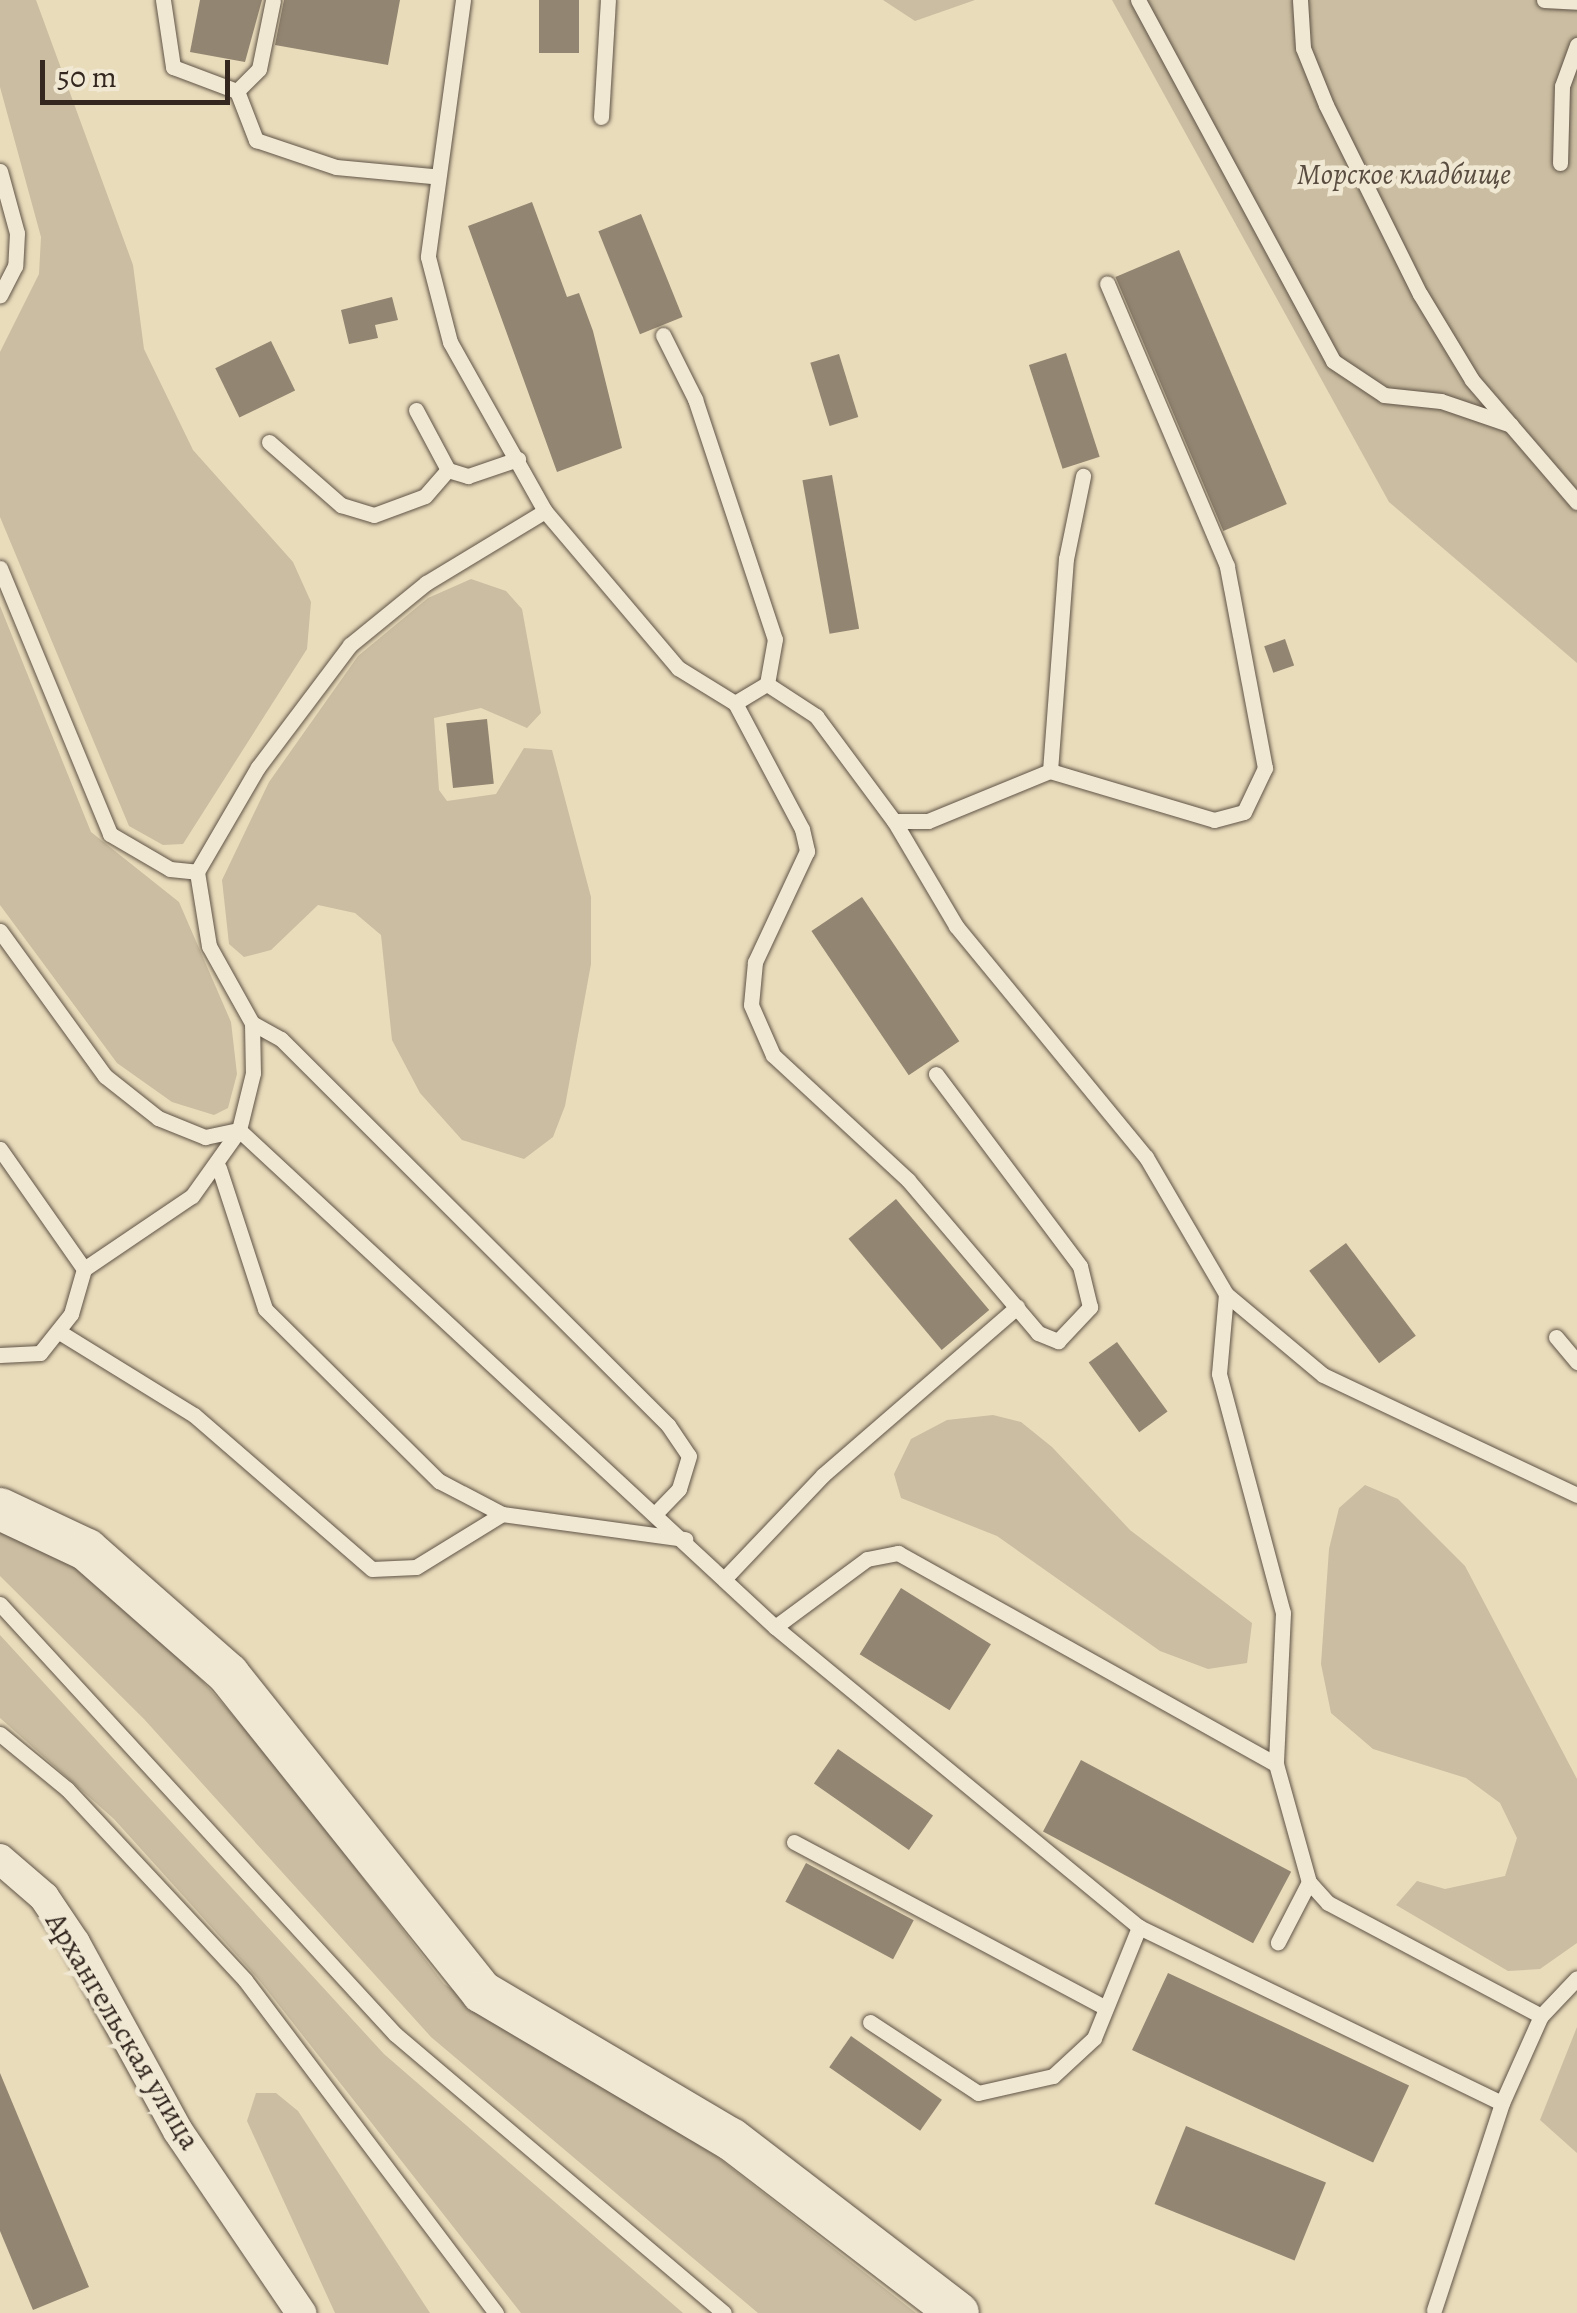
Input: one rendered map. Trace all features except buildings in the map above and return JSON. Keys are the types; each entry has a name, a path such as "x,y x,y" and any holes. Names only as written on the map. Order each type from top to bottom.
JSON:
{"main road":[{"path":"0,1508 87,1550 215,1661 482,1992 731,2139 958,2313"}],"street":[{"name":"Архангельская улица","path":"0,1859 44,1897 75,1943 168,2114 301,2313"}],"lane":[{"path":"163,0 173,68 237,91"},
{"path":"237,91 259,69 273,0"},
{"path":"463,0 432,176 428,257 438,304 545,510 678,668 735,703 807,851 755,962 751,1005 773,1055 908,1180 1016,1307 1058,1341 1090,1307 1080,1266 936,1074"},
{"path":"601,116 608,0"},
{"path":"1138,0 1333,361 1384,395 1441,401 1511,425"},
{"path":"1300,0 1303,48 1373,205 1472,380 1577,502"},
{"path":"1544,0 1577,2"},
{"path":"1560,164 1562,86 1577,45"},
{"path":"237,91 244,127 277,151 432,176"},
{"path":"0,170 17,233 0,294"},
{"path":"894,821 928,821 1050,771 1214,820 1244,812 1265,768 1228,566 1107,283"},
{"path":"663,335 696,399 775,639 768,684"},
{"path":"416,410 448,470 468,476 518,459"},
{"path":"269,442 341,505 374,514 426,496 448,470"},
{"path":"1050,771 1066,560 1083,476"},
{"path":"0,1355 40,1352 61,1332 84,1270 219,1168 239,1130 253,1073 252,1023 208,946 197,872 258,766 350,645 426,583 545,510"},
{"path":"0,568 110,834 170,869 197,872"},
{"path":"735,703 768,684"},
{"path":"768,684 816,716 894,821 956,926 1146,1158 1226,1294 1323,1375 1577,1495"},
{"path":"0,930 105,1076 158,1118 205,1137 239,1130"},
{"path":"252,1023 281,1039 668,1425 689,1456 679,1489 657,1512"},
{"path":"239,1130 657,1512 775,1627 1139,1927 1502,2104"},
{"path":"0,1148 84,1270"},
{"path":"219,1168 265,1309 380,1433 438,1481 502,1514 685,1539"},
{"path":"1226,1294 1219,1374 1283,1613 1276,1764 1310,1882 1328,1903 1542,2016"},
{"path":"725,1578 823,1474 1016,1307"},
{"path":"61,1332 194,1415 372,1569 416,1567 502,1514"},
{"path":"1556,1337 1577,1362"},
{"path":"775,1627 867,1558 898,1553 1276,1764"},
{"path":"0,1604 395,2034 724,2313"},
{"path":"0,1734 68,1789 244,1980 496,2313"},
{"path":"794,1842 1104,2007"},
{"path":"1278,1942 1310,1882"},
{"path":"870,2022 965,2089 993,2094 1078,2060 1139,1927"},
{"path":"1434,2310 1502,2104 1542,2016 1577,1978"}],"green space":[{"path":"0,0 36,0 133,265 144,349 193,450 293,562 311,602 307,649 183,844 163,845 129,826 0,517 0,352 39,274 41,237 0,87"},
{"path":"883,0 975,0 915,21"},
{"name":"Морское кладбище","path":"1112,0 1577,0 1577,663 1389,502"},
{"path":"471,579 506,591 522,609 541,713 527,728 481,708 434,718 439,790 447,801 496,794 524,748 552,750 591,897 591,964 565,1106 553,1137 524,1159 462,1140 420,1093 392,1040 381,935 355,913 318,905 271,950 244,957 229,944 222,880 269,782 358,656 428,598"},
{"path":"0,606 91,832 179,902 231,1022 237,1074 228,1108 214,1115 172,1102 117,1063 0,905"},
{"path":"993,1415 1021,1422 1052,1447 1130,1530 1252,1623 1247,1663 1208,1669 1160,1651 997,1536 901,1498 894,1474 911,1439 947,1420"},
{"path":"1365,1485 1398,1499 1465,1566 1577,1779 1577,1943 1540,1969 1508,1971 1396,1905 1417,1881 1445,1889 1505,1876 1517,1838 1500,1803 1466,1778 1373,1749 1331,1713 1321,1664 1329,1549 1339,1508"},
{"path":"0,1528 70,1560 153,1626 273,1760 444,1984 716,2156 916,2313 758,2313 431,2037 144,1719 0,1576"},
{"path":"0,1635 384,2054 683,2313 521,2313 260,1981 114,1819 0,1718"},
{"path":"1577,2027 1577,2153 1540,2120"},
{"path":"256,2093 276,2093 298,2111 430,2313 335,2313 247,2121"}]}
